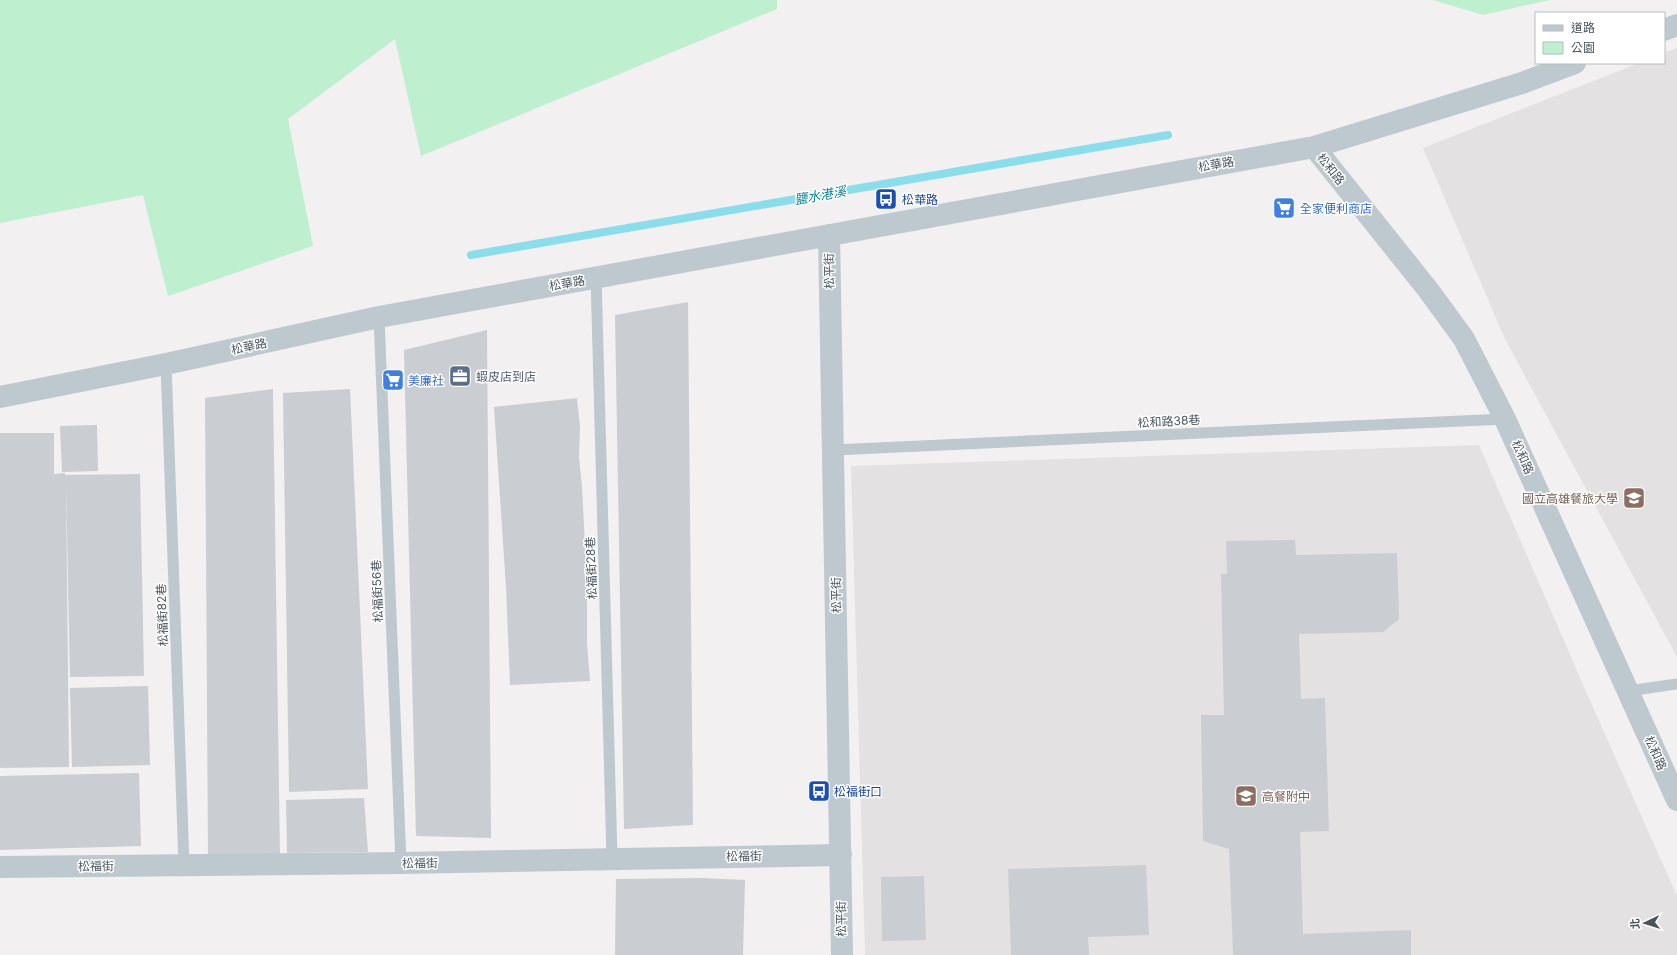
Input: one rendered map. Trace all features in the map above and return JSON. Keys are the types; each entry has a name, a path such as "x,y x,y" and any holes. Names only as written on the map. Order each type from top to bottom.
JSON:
{"street":[{"path":"1665,30 1677,25"},
{"name":"松華路","path":"0,397 166,364 378,317 1314,147 1522,83 1572,64"},
{"name":"松和路","path":"1314,147 1429,291 1464,339 1505,419 1677,800"},
{"name":"松平街","path":"829,235 842,955"},
{"name":"松福街","path":"0,867 184,864 401,864 612,858 841,855"}],"lane":[{"name":"松福街28巷","path":"596,277 612,858"},
{"name":"松福街56巷","path":"378,317 401,864"},
{"name":"松福街82巷","path":"166,364 184,864"},
{"name":"松和路38巷","path":"833,450 1505,419"},
{"path":"1628,691 1677,684"}],"shaded area":[{"name":"國立高雄餐旅大學","path":"1677,48 1677,657 1505,339 1423,148 1636,64 1665,64 1665,53"},
{"name":"高餐附中","path":"1479,445 1677,896 1677,955 865,955 851,466"}],"green space":[{"path":"0,0 777,0 777,9 421,156 395,39 288,119 313,246 168,296 143,195 0,223"},
{"path":"1433,0 1550,0 1483,15"}],"building":[{"path":"688,302 693,825 624,829 615,315"},
{"path":"487,330 491,838 416,836 404,350"},
{"path":"273,389 280,855 208,854 205,398"},
{"path":"350,389 368,789 289,792 283,393"},
{"path":"577,398 580,427 579,457 587,585 587,644 590,681 510,685 506,587 494,407"},
{"path":"97,425 98,471 62,472 60,426"},
{"path":"0,433 54,433 54,474 140,474 144,676 70,677 66,484 69,767 0,768"},
{"path":"1295,540 1296,555 1397,553 1399,619 1383,632 1299,634 1301,699 1325,698 1329,831 1300,832 1303,934 1411,930 1411,955 1233,955 1229,849 1203,841 1201,715 1224,715 1221,574 1227,574 1226,541"},
{"path":"148,686 150,765 72,767 70,688"},
{"path":"139,773 141,846 0,850 0,776"},
{"path":"364,798 368,852 287,853 286,800"},
{"path":"1146,865 1149,935 1088,937 1089,955 1011,955 1008,869"},
{"path":"924,876 926,940 882,941 881,877"},
{"path":"701,878 745,880 743,955 615,955 616,879"}],"waterway":[{"name":"鹽水港溪","path":"471,255 1168,135"}],"place":[{"name":"松華路","path":"886,199"},
{"name":"全家便利商店","path":"1284,208"},
{"name":"蝦皮店到店","path":"460,376"},
{"name":"美廉社","path":"393,380"},
{"name":"國立高雄餐旅大學","path":"1634,498"},
{"name":"松福街口","path":"819,791"},
{"name":"高餐附中","path":"1246,796"}]}
